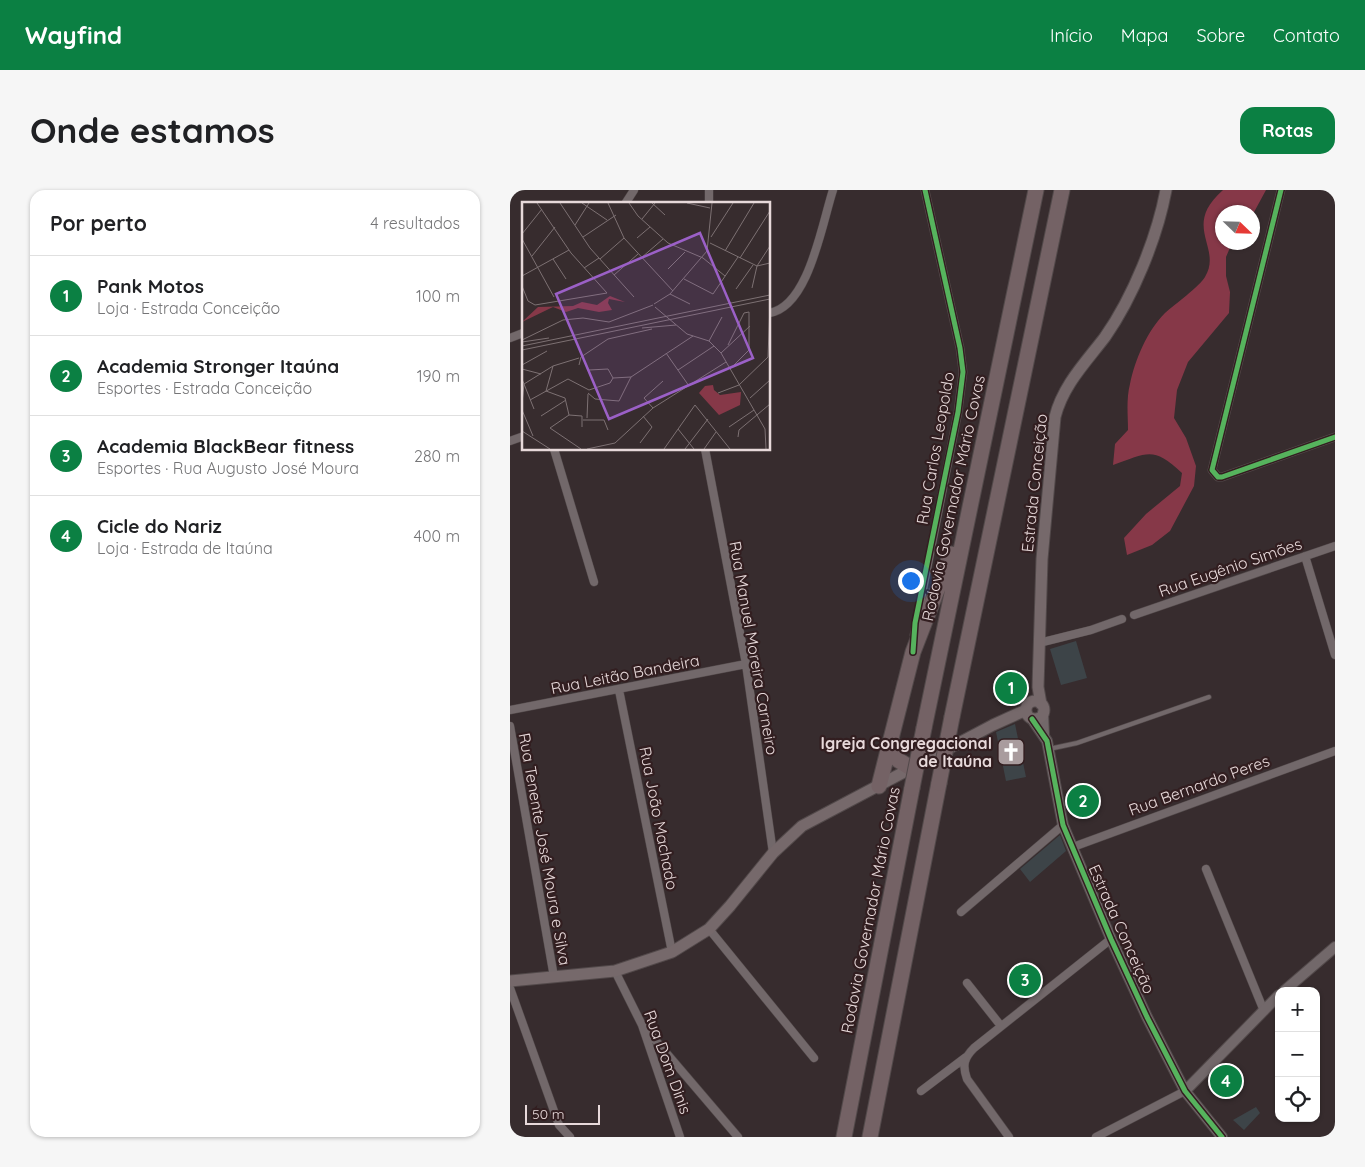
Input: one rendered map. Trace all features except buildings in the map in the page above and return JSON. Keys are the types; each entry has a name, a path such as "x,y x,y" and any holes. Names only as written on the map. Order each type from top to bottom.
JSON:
{"highway":[{"name":"Rodovia Governador Mário Covas","path":"844,1137 975,476 1036,190"},
{"path":"870,1137 952,717 1062,190"},
{"path":"1044,275 1072,190"},
{"path":"879,786 912,652 942,579 975,476"},
{"path":"890,744 898,760 911,768"}],"main road":[{"name":"Estrada Conceição","path":"1034,711 1038,688 1049,472 1055,417 1060,399 1088,357 1105,337 1136,280 1166,190"},
{"path":"510,980 615,971 672,952 709,929 773,852 802,826 1008,719 1034,711"}],"street":[{"path":"626,202 634,190"},
{"path":"770,313 777,312 790,302 802,286 814,257 832,190"},
{"name":"Rua Carlos Leopoldo","path":"912,652 915,623 953,441 963,372 960,348 924,190"},
{"path":"1281,190 1212,467 1213,473 1218,477 1232,474 1335,437"},
{"path":"510,338 522,333"},
{"path":"510,441 522,437"},
{"path":"554,450 594,582"},
{"name":"Rua Manuel Moreira Carneiro","path":"705,450 746,664 773,852"},
{"name":"Rua Eugênio Simões","path":"1134,615 1335,546"},
{"path":"1305,556 1335,655"},
{"path":"1039,643 1091,630 1122,619"},
{"name":"Rua Leitão Bandeira","path":"510,710 746,664"},
{"name":"Rua João Machado","path":"619,690 672,952"},
{"name":"Estrada Conceição","path":"1034,711 1049,749 1063,825 1112,939 1147,1017 1186,1091 1217,1135"},
{"name":"Rua Tenente José Moura e Silva","path":"510,726 554,977"},
{"name":"Rua Bernardo Peres","path":"1073,847 1335,752"},
{"path":"961,912 1063,825"},
{"path":"1206,869 1264,1010"},
{"path":"709,929 814,1058"},
{"path":"921,1091 1112,939"},
{"path":"1289,987 1335,946"},
{"name":"Rua Dom Dinis","path":"615,971 642,1025 680,1137"},
{"path":"967,983 1001,1026"},
{"path":"510,988 559,1125 570,1137"},
{"path":"1096,1137 1186,1091 1275,1000"},
{"path":"642,1025 738,1137"},
{"path":"966,1056 964,1070 967,1079 1009,1137"}],"lane":[{"path":"1049,749 1077,743 1209,697"}],"shaded area":[{"path":"1223,190 1266,190 1258,205 1215,205 1215,250 1229,250 1226,257 1226,276 1230,292 1229,313 1188,362 1177,390 1174,418 1186,438 1196,466 1194,486 1170,531 1152,545 1127,555 1124,538 1146,514 1180,486 1182,473 1164,459 1150,454 1134,457 1113,465 1115,444 1128,430 1128,396 1132,375 1147,337 1165,313 1205,277 1210,256 1204,226 1205,215 1211,203"}],"cycle path":[{"path":"913,652 915,623 958,412 963,372 960,348 925,190"},
{"path":"1281,190 1212,470 1218,477 1222,477 1335,437"},
{"path":"1032,719 1047,741 1063,825 1111,939 1147,1017 1185,1091 1222,1137"}],"place":[{"name":"Pank Motos","path":"1011,688"},
{"name":"Igreja Congregacional de Itaúna","path":"1011,752"},
{"name":"Academia Stronger Itaúna","path":"1083,801"},
{"name":"Academia BlackBear fitness","path":"1025,980"},
{"name":"Cicle do Nariz","path":"1226,1081"}]}
